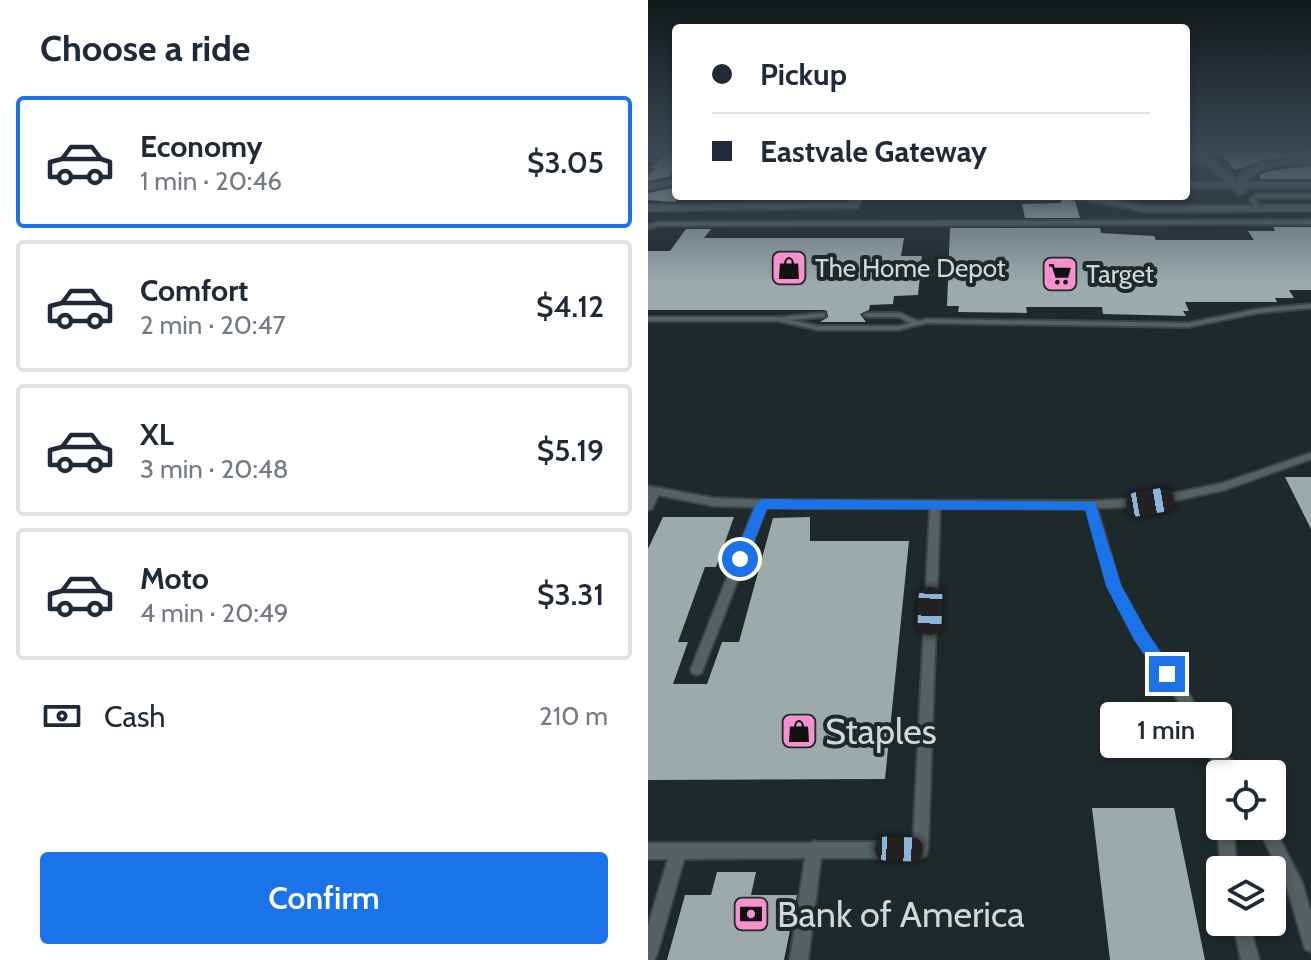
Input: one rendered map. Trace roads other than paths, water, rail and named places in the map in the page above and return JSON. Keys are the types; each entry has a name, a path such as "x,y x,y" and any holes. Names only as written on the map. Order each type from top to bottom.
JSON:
{"street":[{"path":"1243,195 1254,208"},
{"path":"766,208 773,200"},
{"path":"1093,200 1146,209 1311,208"},
{"path":"648,208 766,208 856,201"}],"lane":[{"path":"1254,208 1253,199 1257,196 1311,196"},
{"path":"648,227 657,224 1311,222"},
{"path":"778,319 818,328 899,328 916,323 1003,321 1188,325 1258,311 1311,306"},
{"path":"648,319 778,319 822,315"},
{"path":"867,315 900,315 916,323"},
{"path":"648,506 652,491 714,502 762,504 1091,505 1150,502 1196,493 1311,456"},
{"path":"697,669 762,504"},
{"path":"648,851 920,850 935,504"},
{"path":"1091,505 1114,586 1140,635 1184,698 1216,760"},
{"path":"1272,840 1294,882 1311,943"},
{"path":"799,960 814,849"},
{"path":"648,954 679,850"},
{"path":"1244,936 1250,960"}],"place":[{"name":"The Home Depot","path":"789,268"},
{"name":"Target","path":"1060,274"},
{"name":"Staples","path":"799,731"},
{"name":"Bank of America","path":"751,914"}]}
